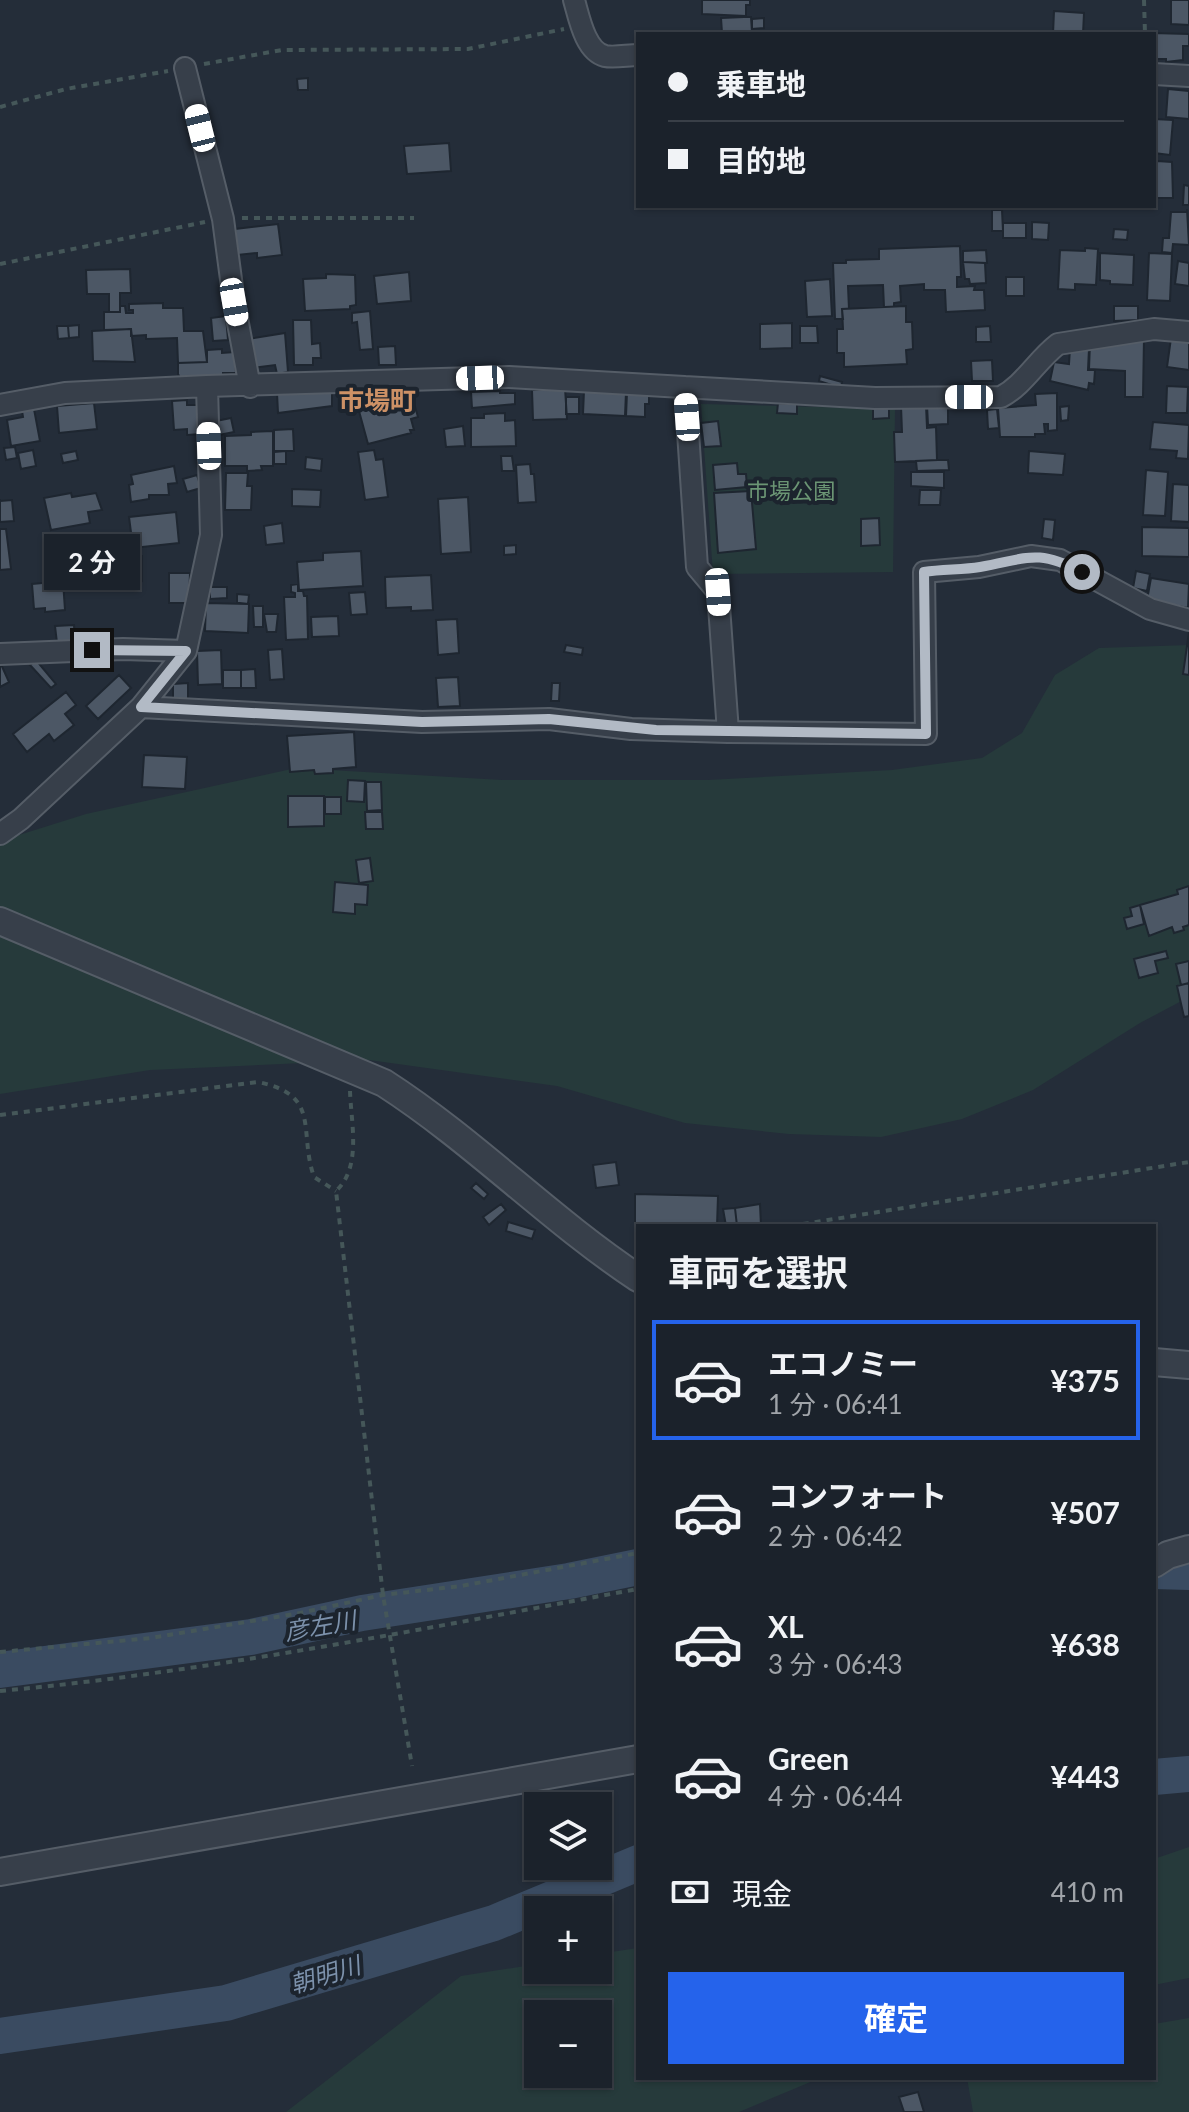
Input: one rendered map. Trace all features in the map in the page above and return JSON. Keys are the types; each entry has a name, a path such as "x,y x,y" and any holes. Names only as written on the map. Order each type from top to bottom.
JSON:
{"street":[{"path":"574,0 582,26 594,49 605,56 636,55"},
{"path":"185,68 223,219 250,387"},
{"path":"1156,74 1189,76"},
{"path":"0,405 65,393 509,377 875,398 1001,397 1014,390 1046,353 1058,344 1154,329 1189,332"},
{"path":"0,834 21,819 141,707 186,651 211,535 207,386"},
{"path":"685,387 697,567 718,592 728,732"},
{"path":"141,707 422,722 549,719 631,729 926,734 924,572 979,567 1031,556 1060,560 1150,609 1189,620"},
{"path":"0,654 123,649 186,651"},
{"path":"0,921 384,1083 421,1107 636,1277"},
{"path":"1156,1362 1189,1365"},
{"path":"0,1872 636,1759"}],"path":[{"path":"1144,0 1145,32"},
{"path":"0,107 66,89 282,50 468,49 582,26"},
{"path":"336,1191 353,1160 350,1067"},
{"path":"0,1115 258,1082 272,1084 286,1090 304,1111 314,1177 336,1191"},
{"path":"803,1224 1189,1162"},
{"path":"336,1191 383,1595 412,1766"},
{"path":"0,1652 151,1638 300,1613 383,1595 461,1586 636,1553"},
{"path":"0,1691 110,1681 389,1637 636,1589"}],"green space":[{"name":"市場公園","path":"701,404 895,409 893,572 713,574"},
{"path":"1189,645 1189,997 1140,1023 1033,1090 962,1119 881,1137 789,1134 685,1123 557,1086 369,1060 150,1070 0,1094 0,841 86,814 296,768 502,780 708,780 892,770 982,758 1022,733 1055,675 1099,648"},
{"path":"1189,1847 1189,1978 1156,1985 1156,1858"},
{"path":"636,1948 636,2080 815,2080 739,2112 286,2112 461,1976 524,1966 524,1984 612,1984 612,1952"},
{"path":"1189,2018 1189,2112 973,2112 967,2080 1156,2080 1156,2024"}],"building":[{"path":"702,0 750,0 750,5 746,5 746,16 702,14"},
{"path":"1171,0 1189,0 1189,25 1171,24"},
{"path":"1054,11 1084,13 1083,32 1053,32"},
{"path":"751,17 752,32 722,32 721,18"},
{"path":"764,18 764,28 752,29 752,19"},
{"path":"1156,33 1189,34 1189,46 1183,46 1183,60 1166,62 1166,59 1156,59"},
{"path":"308,78 308,90 298,90 297,79"},
{"path":"1168,89 1189,91 1189,119 1166,117"},
{"path":"1156,119 1173,120 1170,155 1156,153"},
{"path":"449,143 451,171 407,174 404,146"},
{"path":"1156,162 1172,162 1173,198 1156,198"},
{"path":"1184,185 1189,186 1189,205 1183,205"},
{"path":"1187,209 1189,245 1173,244 1172,253 1162,252 1163,238 1169,238 1171,212 1187,212"},
{"path":"992,210 1002,210 1003,231 992,231"},
{"path":"1032,222 1049,223 1048,240 1032,239"},
{"path":"1003,223 1026,223 1026,238 1003,238"},
{"path":"278,224 282,255 257,258 257,253 237,255 235,229"},
{"path":"1114,229 1128,230 1127,240 1113,239"},
{"path":"960,246 961,277 957,277 957,287 975,286 974,290 984,290 985,310 946,312 945,290 924,290 924,284 900,286 901,302 894,303 894,307 884,307 883,285 848,286 849,309 842,309 843,319 835,319 833,263 879,259 879,249"},
{"path":"1085,248 1098,249 1096,285 1075,284 1075,290 1058,289 1060,250 1085,251"},
{"path":"986,250 987,263 963,262 963,251"},
{"path":"1100,253 1134,255 1133,285 1110,284 1110,281 1100,280"},
{"path":"1149,253 1172,254 1170,301 1147,300"},
{"path":"1178,261 1189,263 1189,286 1175,284"},
{"path":"963,262 985,263 986,283 970,284 969,279 965,279"},
{"path":"130,269 131,293 120,293 120,312 109,312 109,294 87,294 86,270"},
{"path":"409,272 411,301 377,304 374,276"},
{"path":"326,274 355,275 356,305 350,306 350,309 305,311 303,279 326,278"},
{"path":"1006,277 1024,277 1024,296 1006,296"},
{"path":"830,279 832,316 807,317 805,281"},
{"path":"163,303 163,308 183,308 184,331 203,331 207,362 178,363 177,338 146,339 146,335 131,336 131,329 104,330 104,312 120,312 120,306 125,306 126,313 133,313 129,310 129,304"},
{"path":"906,306 906,322 912,322 913,349 906,350 907,364 844,367 844,353 837,353 837,329 843,329 842,309"},
{"path":"1114,306 1138,306 1138,320 1114,321"},
{"path":"370,311 373,349 360,350 357,322 352,323 352,313"},
{"path":"226,316 228,340 213,341 211,318"},
{"path":"293,320 311,320 312,344 320,343 321,358 313,358 313,365 294,365"},
{"path":"792,323 792,348 760,349 760,324"},
{"path":"79,325 79,337 69,338 68,326"},
{"path":"57,326 68,326 69,338 58,339"},
{"path":"800,326 817,326 818,343 800,343"},
{"path":"990,326 991,342 976,342 976,327"},
{"path":"131,329 135,362 93,361 92,331"},
{"path":"285,333 288,372 277,374 275,365 253,368 248,339"},
{"path":"1144,338 1143,397 1125,397 1125,371 1089,369 1090,342"},
{"path":"1171,338 1189,340 1189,370 1167,367"},
{"path":"395,346 396,365 379,365 378,347"},
{"path":"1070,348 1089,349 1088,370 1095,370 1094,384 1089,383 1088,390 1050,381 1054,362 1069,364"},
{"path":"222,349 222,353 235,352 236,373 180,378 178,363 207,362 207,350"},
{"path":"992,360 993,381 972,381 971,361"},
{"path":"820,376 842,382 841,388 819,381"},
{"path":"1167,386 1188,387 1187,413 1166,413"},
{"path":"565,388 567,419 533,420 532,390"},
{"path":"584,390 626,392 625,416 583,414"},
{"path":"332,391 332,406 278,413 277,393"},
{"path":"471,392 515,393 515,404 472,408"},
{"path":"627,392 646,393 649,396 649,404 645,404 645,417 626,416"},
{"path":"1057,393 1057,430 1048,431 1048,424 1044,424 1045,434 1035,434 1035,437 1000,437 998,408 1036,405 1035,394"},
{"path":"403,396 412,396 418,417 411,419 414,430 368,444 359,411"},
{"path":"566,397 579,397 579,414 566,414"},
{"path":"187,400 187,405 201,405 202,434 187,435 187,429 174,430 172,401"},
{"path":"94,403 97,429 59,433 57,406"},
{"path":"778,403 797,404 797,414 777,413"},
{"path":"926,405 927,428 936,427 937,460 895,462 894,432 902,432 901,406"},
{"path":"927,405 948,405 948,424 928,425"},
{"path":"1069,406 1068,420 1061,421 1060,407"},
{"path":"873,408 889,408 889,418 873,419"},
{"path":"34,409 40,441 11,446 7,420 23,417 22,411"},
{"path":"997,409 999,428 988,429 987,410"},
{"path":"505,413 505,421 515,420 516,446 471,447 471,418"},
{"path":"231,418 234,432 219,435 216,421"},
{"path":"718,421 721,446 704,447 701,423"},
{"path":"1153,422 1189,425 1188,459 1176,458 1177,451 1150,449"},
{"path":"463,426 465,446 446,447 444,429"},
{"path":"293,429 294,451 274,451 274,430"},
{"path":"273,431 273,466 247,471 247,466 225,466 225,436"},
{"path":"15,447 17,458 6,460 4,448"},
{"path":"33,450 36,466 21,469 18,453"},
{"path":"374,450 376,460 383,459 388,497 365,500 358,452"},
{"path":"76,451 78,460 63,463 61,454"},
{"path":"286,451 286,464 274,464 274,452"},
{"path":"1029,451 1065,454 1063,475 1028,473"},
{"path":"501,456 512,456 514,471 502,471"},
{"path":"306,457 322,459 321,471 305,469"},
{"path":"948,460 949,470 917,471 916,461"},
{"path":"737,463 738,474 746,474 747,487 715,490 713,465"},
{"path":"530,464 536,502 518,503 516,465"},
{"path":"174,466 177,483 168,484 169,495 149,495 149,499 131,502 131,475"},
{"path":"1146,470 1168,472 1165,516 1143,515"},
{"path":"911,472 944,472 944,488 911,486"},
{"path":"226,473 248,473 247,486 252,486 251,510 225,510"},
{"path":"197,475 201,488 187,492 183,479"},
{"path":"1173,484 1189,485 1189,522 1171,521"},
{"path":"292,489 321,490 320,507 292,506"},
{"path":"920,490 941,490 940,505 919,505"},
{"path":"751,491 756,549 718,553 714,493"},
{"path":"71,493 72,497 96,493 102,510 88,512 90,523 51,530 44,498"},
{"path":"468,497 471,552 441,554 438,499"},
{"path":"12,500 14,521 0,522 0,501"},
{"path":"176,512 179,543 133,548 129,517"},
{"path":"879,518 880,545 861,546 861,519"},
{"path":"1044,519 1055,520 1053,540 1042,538"},
{"path":"282,523 284,543 266,545 264,526"},
{"path":"1142,527 1189,528 1189,557 1142,556"},
{"path":"0,529 6,529 11,569 0,570"},
{"path":"516,545 516,554 504,555 504,546"},
{"path":"137,548 138,556 142,556 142,581 119,584 115,551"},
{"path":"361,551 363,586 299,590 297,562 323,560 323,553"},
{"path":"110,553 111,569 104,570 102,554"},
{"path":"1136,571 1150,574 1147,591 1133,588"},
{"path":"169,573 190,573 189,603 169,603"},
{"path":"431,575 433,610 386,608 385,577"},
{"path":"1151,578 1189,584 1188,608 1147,600"},
{"path":"63,581 65,610 45,612 45,608 34,609 32,584"},
{"path":"298,584 298,591 303,591 307,596 308,639 286,640 284,597 295,597 291,585"},
{"path":"210,587 227,587 227,598 210,599"},
{"path":"365,592 367,614 351,615 349,593"},
{"path":"237,594 249,595 248,604 237,603"},
{"path":"206,603 249,604 248,633 205,631"},
{"path":"253,606 263,606 263,627 254,627"},
{"path":"264,614 278,614 276,632 267,632"},
{"path":"338,616 339,636 312,637 311,617"},
{"path":"457,619 459,653 438,655 436,620"},
{"path":"74,625 75,642 57,643 55,626"},
{"path":"1189,632 1189,675 1183,674"},
{"path":"566,645 583,648 582,655 564,652"},
{"path":"282,649 284,679 270,680 268,650"},
{"path":"221,650 222,684 198,685 197,651"},
{"path":"36,660 56,684 51,688 30,665"},
{"path":"0,662 9,682 0,687"},
{"path":"255,669 256,688 241,688 241,670"},
{"path":"223,670 241,670 241,688 223,688"},
{"path":"119,675 131,688 98,719 86,706"},
{"path":"458,677 460,706 438,707 436,678"},
{"path":"188,683 188,699 173,699 173,684"},
{"path":"552,683 560,683 559,701 551,701"},
{"path":"66,692 76,705 65,714 74,725 54,741 49,734 27,752 13,734"},
{"path":"354,732 356,767 333,769 333,773 315,774 314,770 290,772 287,736"},
{"path":"144,755 187,757 185,789 142,787"},
{"path":"348,780 365,781 364,802 347,801"},
{"path":"366,782 381,782 382,810 367,811"},
{"path":"288,796 324,796 324,826 288,827"},
{"path":"325,797 341,797 341,814 325,814"},
{"path":"365,812 382,812 383,829 366,829"},
{"path":"370,858 373,881 359,883 356,860"},
{"path":"335,882 368,885 367,905 355,904 355,914 333,912"},
{"path":"1189,886 1189,925 1174,933 1172,927 1149,936 1140,905 1178,894 1177,890"},
{"path":"1140,905 1144,924 1127,929 1124,918 1132,916 1130,908"},
{"path":"1166,951 1168,958 1155,961 1158,973 1139,978 1134,959"},
{"path":"1189,961 1189,983 1181,985 1176,964"},
{"path":"1189,983 1189,1016 1184,1017 1177,986"},
{"path":"616,1162 619,1185 596,1188 593,1165"},
{"path":"476,1183 488,1194 484,1199 471,1188"},
{"path":"635,1194 718,1196 717,1224 636,1224 635,1232"},
{"path":"501,1204 506,1210 489,1225 483,1217"},
{"path":"760,1204 761,1224 737,1224 735,1208"},
{"path":"735,1208 737,1224 726,1224 723,1209"},
{"path":"508,1222 535,1230 532,1239 506,1231"},
{"path":"918,2092 924,2112 904,2112 899,2097"}],"waterway":[{"name":"彦左川","path":"0,1670 251,1637 362,1613 569,1581 636,1567"},
{"name":"彦左川","path":"1156,1571 1189,1572"},
{"name":"朝明川","path":"1156,1777 1189,1774"},
{"name":"朝明川","path":"0,2036 226,2003 494,1923 636,1864"}],"district":[{"name":"市場町","path":"377,400"}],"route":[{"path":"92,650 186,651 141,707 422,722 549,719 656,730 926,734 924,572 979,567 1031,556 1060,560 1082,572"}]}
